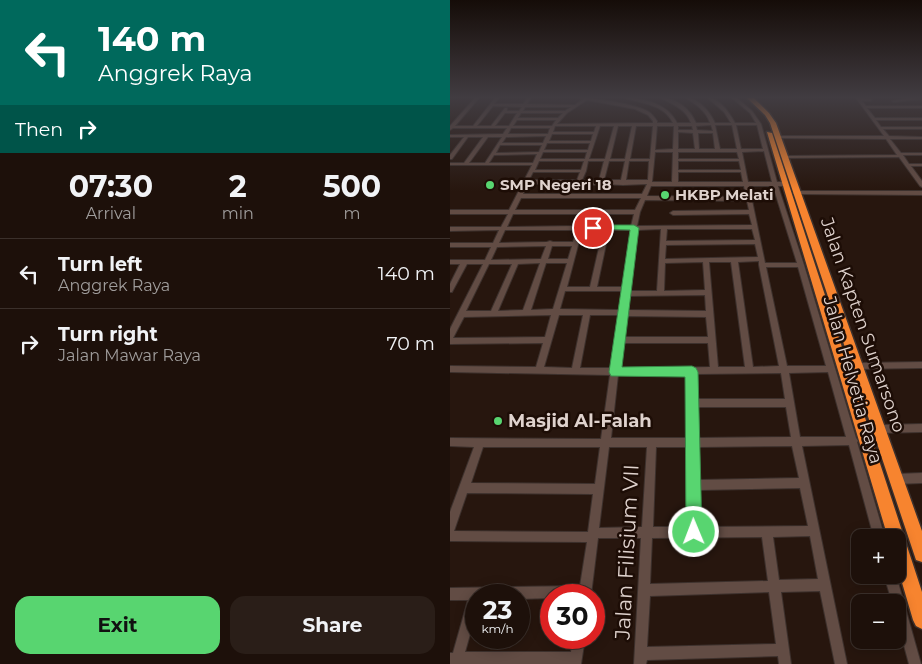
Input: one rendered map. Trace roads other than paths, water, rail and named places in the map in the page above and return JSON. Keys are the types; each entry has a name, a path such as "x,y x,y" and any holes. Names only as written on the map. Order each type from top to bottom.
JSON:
{"highway":[{"path":"768,129 787,188"},
{"path":"774,129 784,156 787,188"},
{"name":"Jalan Kapten Sumarsono","path":"787,188 856,366 922,554"},
{"name":"Jalan Kapten Sumarsono","path":"787,188 893,529"},
{"path":"906,569 922,620"}],"street":[{"path":"486,164 510,129"},
{"path":"450,337 552,129"},
{"path":"579,183 597,129"},
{"path":"601,183 615,129"},
{"path":"623,183 633,129"},
{"path":"586,584 634,228 637,212 649,183 656,129"},
{"path":"715,129 718,151"},
{"path":"735,129 841,664"},
{"name":"Jalan Helvetia Raya","path":"760,129 766,150 787,188 801,264 877,529"},
{"path":"881,129 922,185"},
{"path":"675,184 676,131 715,132"},
{"path":"695,131 697,150"},
{"path":"450,136 596,133"},
{"path":"450,158 467,136"},
{"path":"465,164 486,136"},
{"path":"777,137 922,138"},
{"path":"499,144 593,142"},
{"path":"653,151 766,150"},
{"path":"494,154 590,151"},
{"path":"784,156 922,154"},
{"path":"450,164 651,160"},
{"path":"675,160 741,160"},
{"path":"908,165 922,165"},
{"path":"531,170 584,171"},
{"path":"675,171 743,171"},
{"path":"526,182 746,184 787,188"},
{"name":"Jalan Kapten Sumarsono","path":"787,188 922,193"},
{"path":"519,196 749,199"},
{"path":"673,227 675,199"},
{"path":"539,370 584,211"},
{"path":"450,212 637,212"},
{"path":"673,213 752,212"},
{"path":"660,293 664,227"},
{"path":"450,229 755,227"},
{"path":"593,289 606,228"},
{"path":"663,243 758,242"},
{"path":"526,313 550,244"},
{"path":"450,245 576,244"},
{"path":"662,261 734,259 801,264"},
{"path":"734,259 749,369"},
{"path":"706,260 714,370"},
{"path":"450,290 452,281 466,261"},
{"path":"493,314 516,261"},
{"path":"450,262 571,261"},
{"path":"562,289 660,293 709,292"},
{"path":"462,314 556,312 710,314"},
{"path":"575,371 587,313"},
{"path":"450,341 548,340"},
{"path":"620,340 712,340"},
{"path":"856,366 922,365"},
{"path":"450,369 692,372 831,368"},
{"path":"692,372 694,532"},
{"path":"692,403 790,403"},
{"path":"878,429 922,428"},
{"path":"450,442 652,443 853,441"},
{"path":"450,527 480,443"},
{"name":"Jalan Filisium VII","path":"641,659 652,443"},
{"path":"896,479 922,478"},
{"path":"693,485 805,483"},
{"path":"465,488 600,489"},
{"path":"767,531 785,664"},
{"path":"450,536 814,531"},
{"path":"893,584 915,664"},
{"path":"644,590 826,585"},
{"path":"450,594 465,593"},
{"path":"465,625 453,659 576,661"},
{"path":"641,659 783,650"}],"place":[{"name":"SMP Negeri 18","path":"490,185"},
{"name":"HKBP Melati","path":"665,195"},
{"name":"Masjid Al-Falah","path":"498,421"}]}
